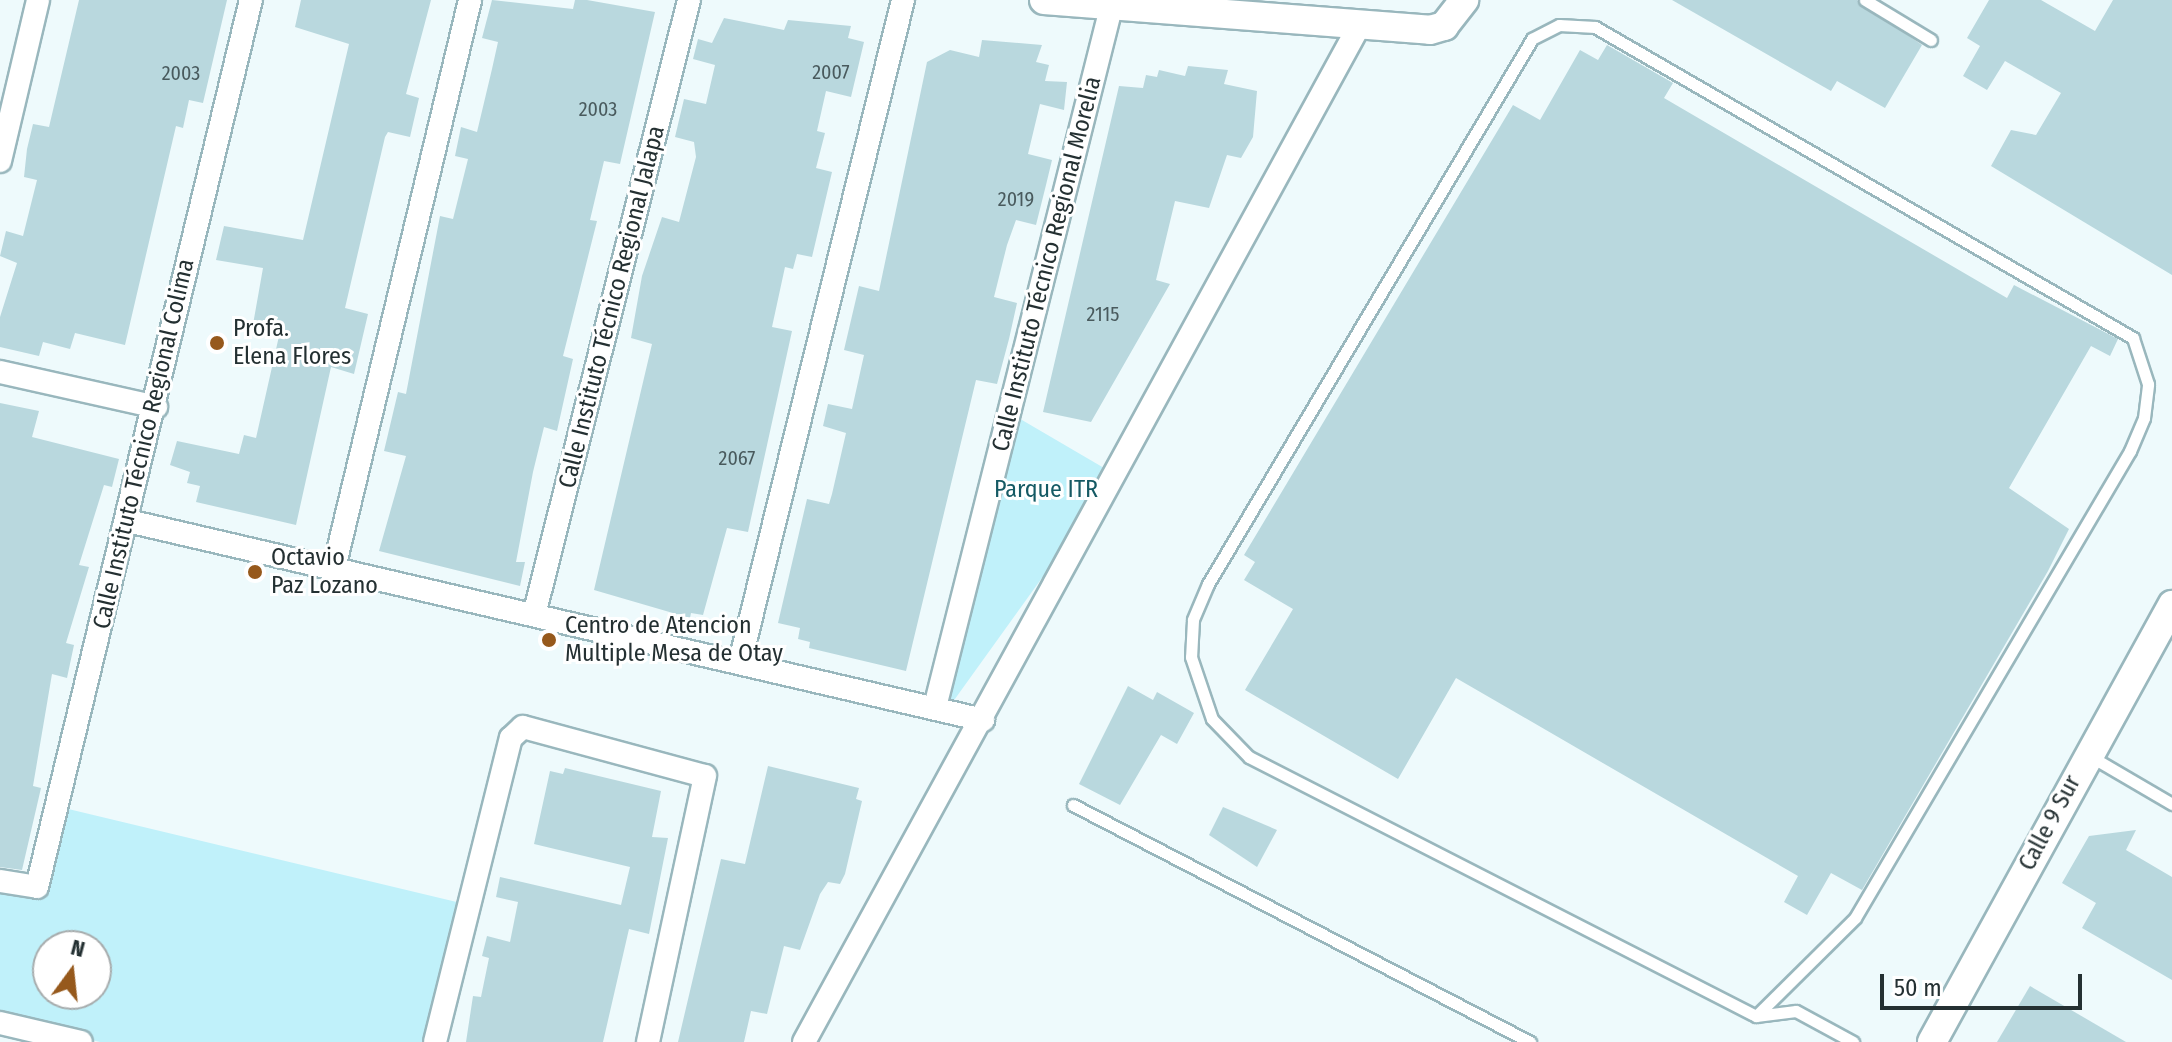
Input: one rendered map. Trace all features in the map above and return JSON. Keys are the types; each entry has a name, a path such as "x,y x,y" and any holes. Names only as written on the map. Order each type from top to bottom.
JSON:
{"street":[{"path":"0,161 38,0"},
{"name":"Calle Instituto Técnico Regional Colima","path":"0,881 36,888 156,407 251,0"},
{"path":"334,568 470,0"},
{"name":"Calle Instituto Técnico Regional Jalapa","path":"534,615 689,0"},
{"path":"740,662 903,0"},
{"path":"1044,0 1111,8 1430,30 1444,26 1464,0"},
{"name":"Calle Instituto Técnico Regional Morelia","path":"935,707 1111,8"},
{"path":"804,1042 983,720 1359,26"},
{"path":"0,372 156,407"},
{"path":"128,521 983,720"},
{"name":"Calle 9 Sur","path":"1932,1042 2086,754 2172,605"},
{"path":"435,1042 511,738 523,727 705,776 648,1042"},
{"path":"9,1031 81,1042"}],"lane":[{"path":"1865,0 1931,40"},
{"path":"1756,1016 1855,918 2130,451 2144,418 2148,384 2133,338 1595,27 1559,25 1532,39 1208,584 1193,620 1191,657 1212,719 1249,757 1756,1016 1796,1011 1853,1042"},
{"path":"2086,754 2172,804"},
{"path":"1073,805 1530,1042"}],"green space":[{"name":"Parque ITR","path":"1015,416 1116,475 947,710 981,564"},
{"path":"60,807 465,904 432,1042 100,1042 0,1018 0,886 39,895"}],"building":[{"path":"79,0 227,0 203,103 189,100 183,128 176,126 125,345 75,333 70,349 43,342 39,356 0,347 0,317 17,263 0,256 6,231 23,236 37,180 24,177 27,149 33,124 49,127"},
{"path":"301,0 431,0 406,94 419,98 410,137 388,132 385,137 345,308 368,314 354,374 331,367 296,525 196,502 200,486 187,483 190,472 170,465 177,441 239,454 244,435 256,438 279,336 252,330 263,268 216,260 224,226 303,240 349,44 295,27"},
{"path":"492,0 573,9 575,0 587,0 655,12 620,164 604,161 590,220 597,221 563,356 573,359 557,431 544,427 533,472 516,562 525,562 520,586 379,551 406,456 384,451 398,392 406,394 440,216 453,219 468,159 455,156 461,127 477,132 498,42 482,38"},
{"path":"1672,0 1857,0 1922,45 1885,108 1837,81 1831,91"},
{"path":"1989,0 2041,0 2095,31 2113,0 2172,0 2172,275 1991,166 2011,130 2036,135 2061,93 2005,61 1987,90 1963,76 1980,46 1967,38"},
{"path":"724,18 784,30 788,20 851,26 848,38 864,42 851,97 826,91 817,131 825,133 816,168 832,172 812,257 797,254 793,269 785,267 772,327 792,331 748,532 727,528 703,615 691,613 690,618 594,590 652,344 631,338 642,276 662,217 679,222 696,157 694,142 675,137 684,99 706,104 715,65 693,59 698,39 712,43"},
{"path":"982,40 1042,45 1036,62 1049,65 1045,81 1067,82 1064,110 1040,104 1028,154 1052,160 1036,225 1016,220 1007,245 994,297 1017,303 1009,339 997,384 976,380 906,671 809,648 810,642 798,639 800,628 778,623 807,499 829,504 832,494 846,433 823,426 828,404 852,409 864,355 844,350 859,286 879,291 927,62 950,50 979,57"},
{"path":"1607,45 1673,83 1664,98 2007,298 2014,285 2118,339 2110,356 2091,346 2009,488 2069,529 2048,571 1862,890 1831,873 1807,915 1784,902 1798,876 1456,678 1398,779 1245,690 1293,609 1244,580 1255,562 1244,555 1513,105 1540,120 1580,50 1598,60"},
{"path":"1188,66 1228,70 1224,84 1257,91 1253,137 1241,158 1227,155 1209,208 1175,201 1156,280 1170,284 1091,422 1043,412 1119,86 1143,88 1146,75 1157,77 1159,70 1185,76"},
{"path":"0,403 39,411 32,437 119,459 112,487 104,485 79,565 89,567 66,643 74,645 67,678 52,674 33,786 41,788 22,870 0,867"},
{"path":"1128,686 1153,700 1157,692 1194,713 1177,744 1161,735 1120,805 1079,784"},
{"path":"768,766 859,788 856,799 862,801 845,874 840,884 828,882 820,894 800,950 784,946 767,1014 751,1011 744,1042 678,1042 721,859 745,864"},
{"path":"565,768 661,791 652,837 668,838 649,934 629,929 603,1042 466,1042 473,996 481,997 489,958 482,956 487,936 510,942 518,902 496,897 500,877 621,905 630,867 534,844 550,771 563,774"},
{"path":"1223,807 1277,830 1257,867 1209,835"},
{"path":"2136,830 2126,850 2172,877 2172,980 2082,928 2096,903 2062,883 2089,836"},
{"path":"2030,986 2126,1042 1997,1042"}],"place":[{"name":"Profa. Elena Flores","path":"217,343"},
{"name":"Octavio Paz Lozano","path":"255,572"},
{"name":"Centro de Atencion Multiple Mesa de Otay","path":"549,640"}]}
